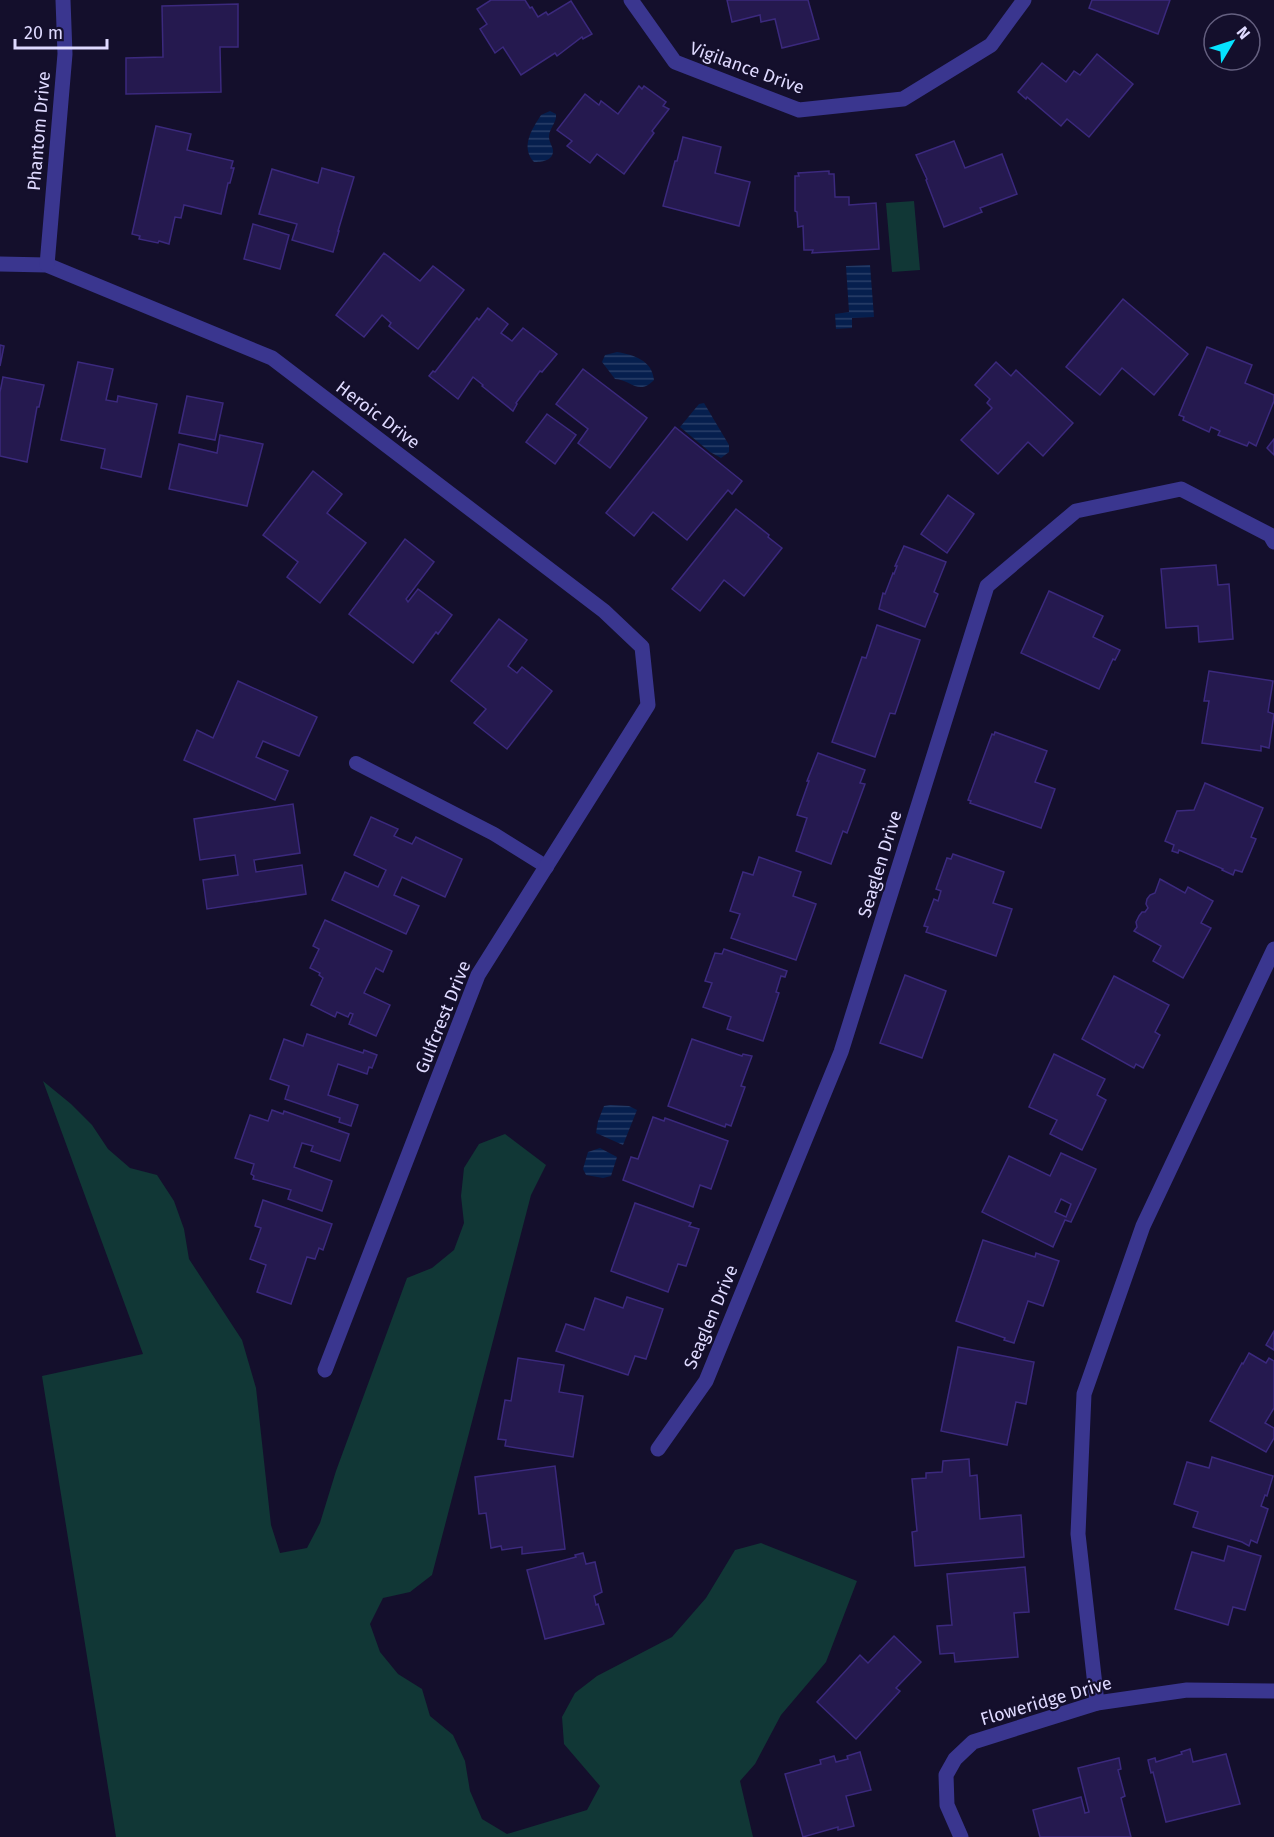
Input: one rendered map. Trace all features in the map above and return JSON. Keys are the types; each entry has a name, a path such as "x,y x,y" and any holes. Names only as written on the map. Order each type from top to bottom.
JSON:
{"street":[{"name":"Phantom Drive","path":"47,266 65,54 63,0"},
{"name":"Vigilance Drive","path":"631,0 675,62 799,110 903,99 991,45 1024,0"},
{"name":"Heroic Drive","path":"0,264 47,266 272,358 604,611 642,647 648,705"},
{"name":"Seaglen Drive","path":"658,1449 706,1382 841,1052 987,586 1076,511 1181,489 1270,535 1274,542"},
{"name":"Gulfcrest Drive","path":"326,1370 478,975 648,705"},
{"path":"1097,1703 1078,1533 1084,1394 1143,1226 1274,949"},
{"name":"Floweridge Drive","path":"961,1837 947,1805 946,1774 955,1759 973,1742 1097,1703 1188,1690 1274,1690"}],"lane":[{"path":"356,763 494,834 547,867"}],"green space":[{"path":"914,201 920,270 892,272 886,203"},
{"path":"43,1081 92,1125 108,1149 130,1168 157,1175 174,1201 184,1229 189,1259 242,1340 256,1388 271,1525 280,1553 307,1548 320,1523 336,1471 407,1278 432,1268 454,1250 464,1223 461,1196 464,1168 479,1144 505,1134 546,1165 531,1195 432,1575 410,1592 383,1598 370,1624 380,1652 398,1674 422,1689 430,1716 453,1735 465,1761 470,1791 482,1819 507,1834 587,1810 600,1786 564,1744 562,1717 575,1693 597,1676 672,1637 706,1598 735,1550 761,1543 857,1581 826,1662 781,1715 755,1764 740,1781 753,1837 116,1837 42,1376 143,1354"}],"water":[{"path":"550,111 556,114 549,137 553,149 552,154 546,160 534,162 528,150 529,138 541,115"},
{"path":"870,265 874,317 852,318 852,328 836,329 835,314 849,312 846,266"},
{"path":"617,352 636,357 646,363 653,373 654,380 649,385 639,387 615,379 602,362 605,355"},
{"path":"704,403 729,445 729,452 721,458 710,452 680,427 699,404"},
{"path":"604,1106 629,1106 637,1110 623,1145 596,1133"},
{"path":"600,1148 617,1157 611,1176 603,1178 586,1175 583,1169 588,1152"}],"building":[{"path":"491,0 525,0 538,17 546,12 548,15 571,1 592,34 583,39 582,37 557,56 555,53 521,75 503,47 495,53 480,29 487,24 477,9"},
{"path":"727,0 808,0 819,39 782,48 775,19 761,22 760,15 732,22"},
{"path":"1092,0 1170,0 1158,34 1089,8"},
{"path":"238,4 238,47 220,47 221,92 126,94 126,58 163,57 162,6"},
{"path":"1097,54 1133,84 1089,137 1067,119 1061,126 1018,92 1042,63 1066,82 1074,71 1080,75"},
{"path":"639,86 642,89 644,86 666,102 663,106 669,109 624,174 597,154 590,163 567,146 572,141 557,130 585,94 599,105 601,101 618,114"},
{"path":"156,126 191,134 187,150 233,161 231,168 234,168 221,214 184,205 181,218 175,217 169,244 139,239 140,236 132,234"},
{"path":"683,137 721,147 715,173 750,182 739,226 663,206"},
{"path":"954,141 965,168 1002,154 1017,194 980,208 982,212 944,227 916,155"},
{"path":"322,168 354,177 333,252 292,240 297,224 259,214 272,169 318,183"},
{"path":"829,171 829,174 834,174 835,197 849,197 849,205 876,203 879,249 812,253 813,250 804,250 803,226 798,227 795,211 795,176 799,176 798,173"},
{"path":"253,224 289,235 280,269 244,259"},
{"path":"384,253 420,281 433,266 464,290 418,349 389,326 391,323 382,315 364,337 336,315"},
{"path":"1123,299 1188,354 1154,395 1122,368 1100,395 1066,367"},
{"path":"488,308 508,324 501,333 512,341 523,328 557,354 542,372 540,371 516,403 513,411 473,377 458,399 429,376 433,371 435,372 477,318 479,320"},
{"path":"0,345 4,346 0,366"},
{"path":"1207,347 1252,365 1245,383 1274,395 1274,401 1256,446 1249,442 1247,446 1218,435 1220,431 1211,427 1209,432 1183,420 1184,417 1179,415"},
{"path":"78,362 113,369 106,400 117,402 118,396 157,404 141,477 101,468 105,449 61,440"},
{"path":"996,362 1011,376 1016,370 1073,423 1043,456 1028,442 998,474 961,440 992,408 987,403 990,399 975,385"},
{"path":"583,369 647,418 610,468 578,443 588,429 556,404"},
{"path":"3,377 44,385 39,407 37,407 27,462 0,456 0,392"},
{"path":"187,396 223,403 215,440 179,433"},
{"path":"547,414 576,435 555,464 526,442"},
{"path":"675,427 742,481 732,494 728,490 687,540 653,512 634,536 606,513"},
{"path":"220,435 263,444 247,506 169,489 179,444 217,453"},
{"path":"1274,439 1274,455 1267,448"},
{"path":"313,471 342,494 327,513 366,543 320,603 287,577 298,562 263,535"},
{"path":"948,495 974,514 947,553 921,534"},
{"path":"736,509 782,548 744,596 724,580 700,611 672,589"},
{"path":"405,539 434,562 406,599 408,602 418,589 452,615 413,663 349,614"},
{"path":"904,546 946,562 934,592 938,594 925,627 879,609 883,593 885,594 894,574"},
{"path":"1216,565 1218,585 1229,584 1233,639 1199,642 1198,626 1166,628 1161,569"},
{"path":"1049,591 1103,616 1093,637 1120,650 1115,660 1113,659 1099,689 1021,653"},
{"path":"499,619 527,640 508,666 517,673 522,667 552,691 507,749 474,723 486,709 451,681"},
{"path":"877,625 920,640 895,714 890,713 875,757 832,742 862,657 866,658"},
{"path":"1209,671 1273,681 1268,712 1274,714 1269,748 1261,746 1261,751 1202,743 1209,701 1204,701"},
{"path":"238,681 317,717 299,756 263,741 256,757 288,771 275,800 184,760 197,730 213,738"},
{"path":"995,732 1047,751 1035,782 1055,789 1041,828 970,803 971,801 968,800 992,734 994,735"},
{"path":"818,753 865,770 860,783 865,784 847,833 843,831 831,864 796,851 807,818 797,815"},
{"path":"1205,783 1263,808 1251,837 1256,839 1242,872 1235,870 1233,875 1179,850 1178,853 1172,851 1174,845 1165,841 1177,811 1194,810"},
{"path":"293,804 300,853 254,860 256,872 302,865 306,894 207,909 203,880 238,875 235,855 200,860 194,819"},
{"path":"371,817 398,829 394,836 412,844 416,837 462,859 445,897 402,877 394,895 419,906 406,934 332,900 345,872 378,887 386,870 354,855"},
{"path":"953,854 1004,872 993,903 1012,909 996,956 926,932 928,927 924,926 934,899 938,901 941,891 936,889 947,858 951,859"},
{"path":"759,857 801,872 793,896 816,904 796,960 731,938 740,914 730,911 743,872 753,875"},
{"path":"1160,879 1185,893 1188,887 1213,901 1201,923 1211,928 1183,978 1153,961 1161,946 1134,931 1139,916 1148,908 1147,899 1155,893"},
{"path":"325,920 392,951 383,972 376,968 364,993 390,1005 376,1036 349,1024 353,1014 350,1013 348,1017 337,1012 335,1017 311,1005 323,978 319,975 320,973 310,968 319,949 313,946"},
{"path":"724,949 787,971 785,977 781,976 776,992 779,993 763,1041 727,1029 731,1017 703,1007 712,983 705,981 715,953 722,954"},
{"path":"905,975 946,991 922,1058 880,1043"},
{"path":"1114,976 1169,1005 1155,1032 1160,1035 1143,1068 1136,1064 1134,1068 1082,1039"},
{"path":"307,1034 363,1053 364,1050 377,1055 367,1074 338,1064 328,1095 358,1105 351,1126 339,1122 340,1118 285,1099 289,1086 270,1079 284,1039 303,1046"},
{"path":"692,1039 742,1056 743,1054 752,1056 741,1086 745,1087 731,1126 726,1124 725,1127 668,1106"},
{"path":"1054,1054 1105,1079 1097,1095 1106,1100 1082,1150 1050,1134 1057,1120 1029,1107"},
{"path":"272,1110 283,1114 284,1111 349,1134 340,1161 311,1151 313,1146 302,1143 294,1167 332,1181 322,1211 288,1199 291,1190 253,1179 254,1176 251,1174 254,1164 235,1158 250,1115 268,1121"},
{"path":"653,1117 664,1121 665,1118 728,1141 711,1189 700,1185 693,1207 623,1180 631,1157 638,1159"},
{"path":"1061,1153 1096,1169 1071,1222 1065,1220 1053,1247 982,1212 1009,1156 1050,1176","holes":["1061,1199 1071,1204 1066,1217 1055,1212"]},
{"path":"263,1200 332,1224 323,1250 319,1248 315,1259 307,1257 291,1304 257,1292 266,1265 250,1259 261,1228 255,1226"},
{"path":"635,1203 691,1223 689,1226 699,1229 686,1266 678,1264 668,1292 611,1271"},
{"path":"983,1240 1035,1257 1036,1253 1059,1261 1043,1306 1028,1301 1014,1343 956,1321"},
{"path":"627,1297 663,1309 646,1359 635,1356 628,1375 556,1351 566,1324 584,1330 595,1298 623,1308"},
{"path":"1274,1331 1274,1350 1266,1345"},
{"path":"958,1347 1034,1362 1026,1404 1016,1402 1007,1445 941,1431"},
{"path":"1249,1353 1266,1363 1269,1358 1274,1361 1274,1408 1265,1423 1274,1428 1274,1438 1266,1452 1210,1421"},
{"path":"518,1358 564,1365 559,1392 583,1396 573,1457 505,1446 506,1440 498,1439 505,1400 511,1401"},
{"path":"1212,1457 1273,1476 1267,1496 1265,1495 1261,1506 1268,1509 1257,1543 1251,1540 1249,1546 1193,1527 1198,1512 1174,1504 1187,1462 1209,1468"},
{"path":"969,1459 970,1476 977,1475 980,1519 1021,1515 1024,1557 915,1566 912,1532 917,1531 912,1479 926,1478 926,1473 942,1472 943,1461"},
{"path":"555,1466 565,1549 522,1554 522,1547 502,1550 501,1546 491,1548 486,1513 479,1514 475,1477"},
{"path":"1228,1546 1261,1556 1245,1610 1233,1607 1228,1625 1175,1609 1192,1552 1224,1561"},
{"path":"583,1553 586,1564 595,1562 602,1592 594,1596 604,1624 545,1639 527,1570"},
{"path":"1025,1567 1029,1612 1014,1613 1018,1657 955,1662 954,1653 940,1654 937,1626 952,1625 947,1574"},
{"path":"894,1636 921,1662 896,1688 900,1691 856,1739 817,1702 860,1655 868,1663"},
{"path":"1190,1749 1193,1762 1226,1754 1240,1804 1166,1822 1148,1760 1155,1758 1156,1762 1182,1754 1181,1752"},
{"path":"860,1752 871,1790 846,1796 854,1826 838,1830 838,1827 803,1837 785,1774 821,1764 820,1760 834,1756 836,1762 848,1759 847,1756"},
{"path":"1119,1758 1121,1769 1118,1770 1125,1796 1121,1798 1131,1837 1040,1837 1033,1810 1081,1797 1085,1813 1089,1812 1078,1768"}]}
